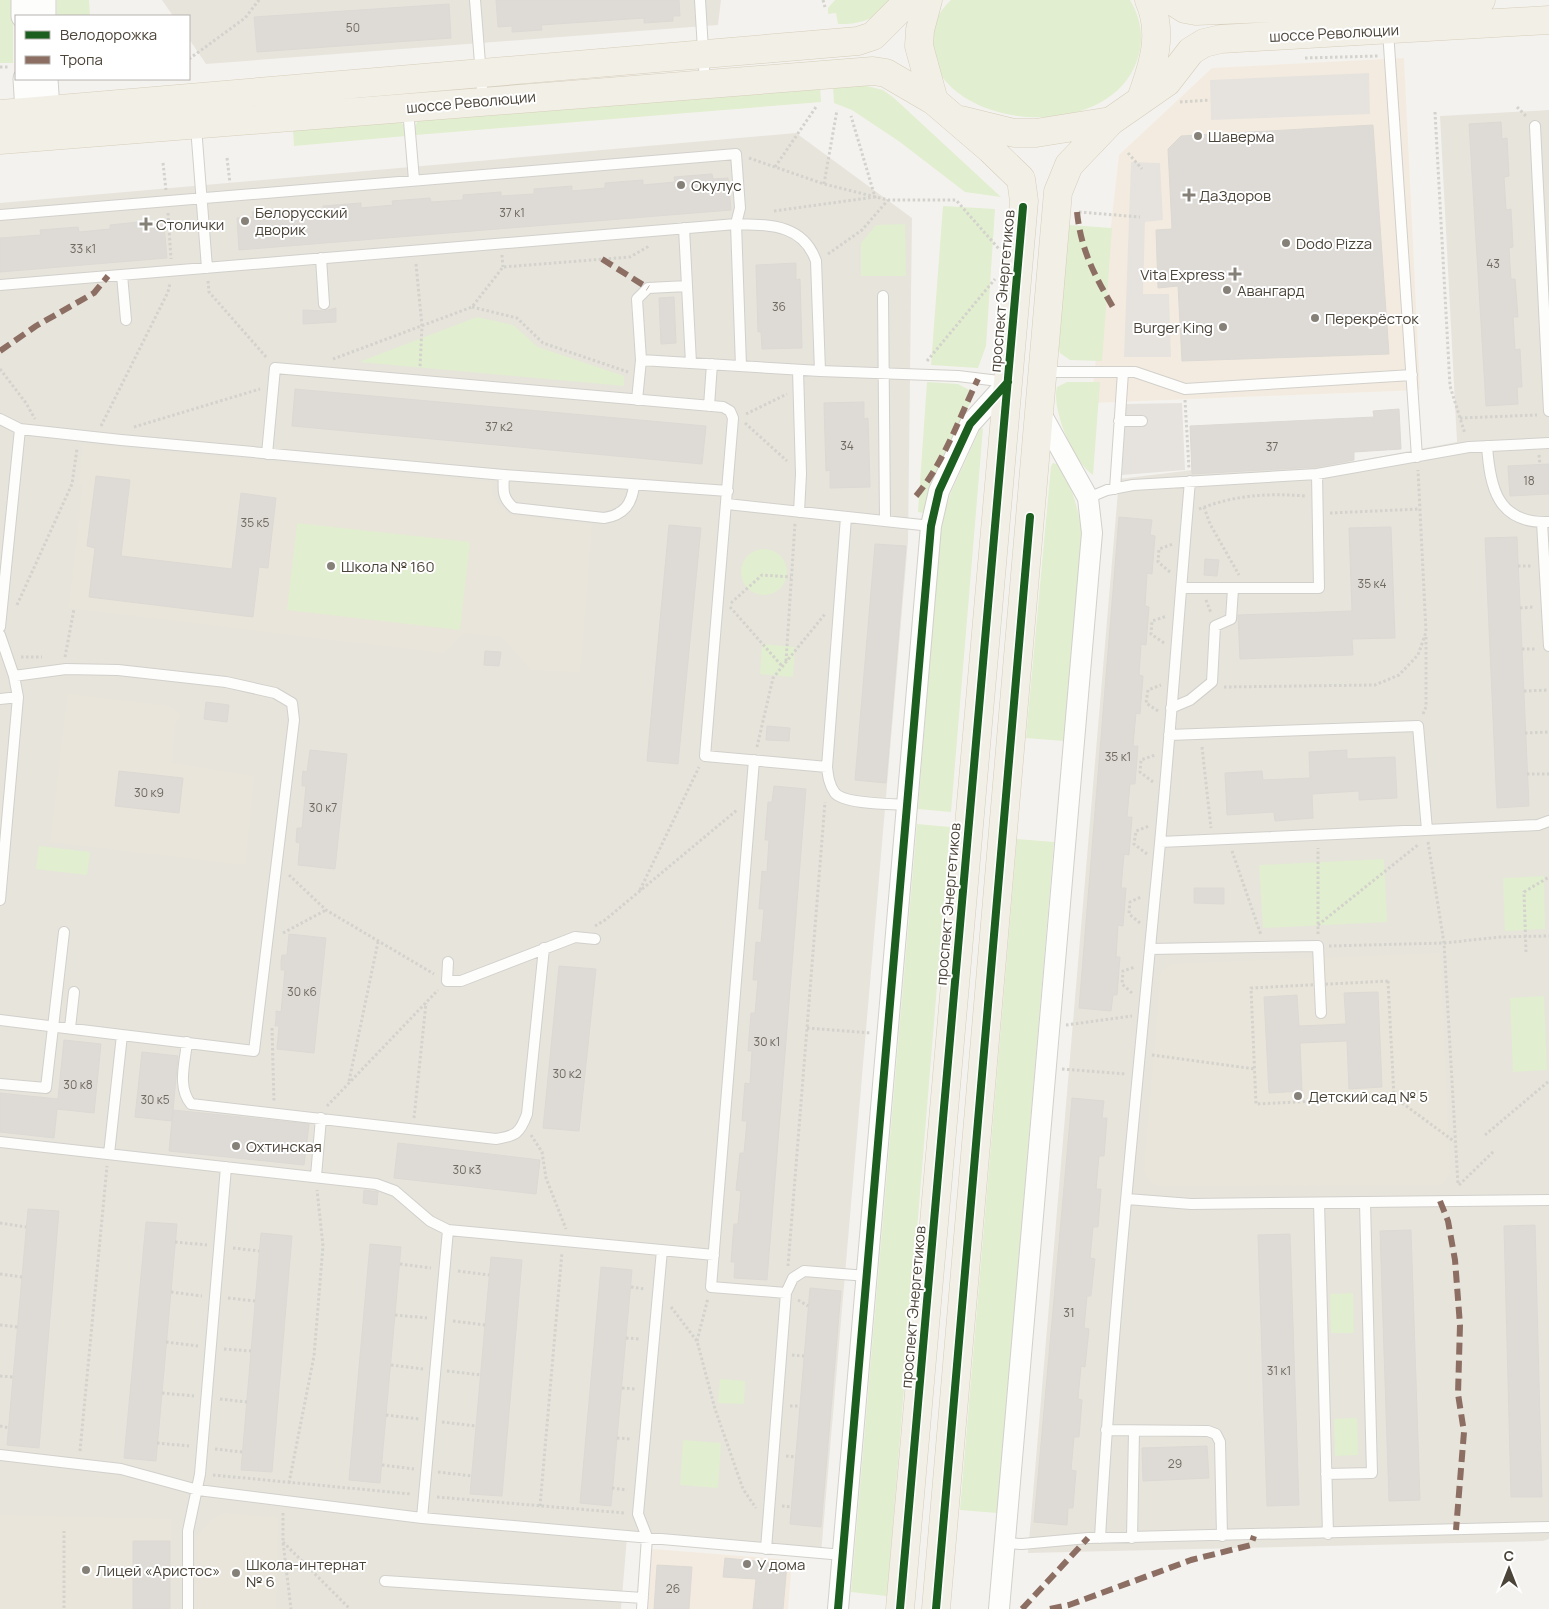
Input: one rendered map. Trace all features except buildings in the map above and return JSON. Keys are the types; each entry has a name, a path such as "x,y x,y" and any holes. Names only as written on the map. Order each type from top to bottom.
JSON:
{"main road":[{"name":"шоссе Революции","path":"407,94 480,74 858,41 873,36 909,0"},
{"path":"928,0 920,30 919,46 943,110"},
{"path":"1141,99 1151,70 1156,47 1157,26 1150,0"},
{"name":"шоссе Революции","path":"1171,0 1191,10 1219,11 1481,0"},
{"name":"шоссе Революции","path":"0,140 39,137 195,111 407,94 483,101 873,71 886,73 943,110 1014,133 1036,134 1110,121 1167,82 1192,51 1204,43 1220,39 1549,20"},
{"name":"шоссе Революции","path":"0,114 37,110 195,111"},
{"name":"проспект Энергетиков","path":"900,1609 1024,201 1021,179 990,149 943,110"},
{"path":"936,1609 1058,192 1069,165 1110,121"}],"street":[{"path":"24,0 24,15"},
{"path":"43,0 43,15"},
{"path":"22,80 37,110"},
{"path":"39,137 37,110 44,80"},
{"path":"838,1609 931,526 939,490 970,424 1008,382"},
{"path":"999,1609 1092,533 1088,498 1039,410"}],"lane":[{"path":"474,0 483,101"},
{"path":"700,0 705,83"},
{"path":"1388,30 1417,457"},
{"path":"407,94 414,180"},
{"path":"195,111 207,268"},
{"path":"1535,126 1544,413"},
{"path":"0,215 736,154 740,208 736,224 741,366"},
{"path":"0,285 736,224 764,225 785,229 801,238 811,248 816,261 820,371"},
{"path":"680,229 687,286 691,363"},
{"path":"321,258 324,304"},
{"path":"122,275 126,320"},
{"path":"637,400 641,360 637,299 648,288 687,286"},
{"path":"883,296 885,521"},
{"path":"641,360 798,370 958,376 1008,382"},
{"path":"709,406 712,364"},
{"path":"267,454 275,368 723,407 730,411 733,418 705,756 827,767"},
{"path":"798,370 801,474 799,512"},
{"path":"1042,372 1135,372 1185,390 1412,376"},
{"path":"1115,489 1122,372"},
{"path":"0,419 20,429 78,436 504,475 728,491"},
{"path":"1119,421 1142,421"},
{"path":"0,627 20,429"},
{"path":"1088,498 1133,485 1317,474 1469,447 1549,442"},
{"path":"1487,446 1490,476 1496,497 1513,515 1546,522 1549,646"},
{"path":"1181,588 1319,588 1317,474"},
{"path":"504,475 503,492 507,502 514,508 604,518 614,516 628,506 633,498 634,485"},
{"path":"1100,1538 1106,1430 1139,1053 1160,842 1190,481"},
{"path":"727,504 931,526"},
{"path":"846,517 827,767 833,791 845,800 907,805"},
{"path":"1171,708 1190,700 1212,682 1215,626 1231,619 1233,589"},
{"path":"0,635 14,676 18,697 0,900"},
{"path":"0,1020 254,1051 294,720 292,703 276,693 226,682 118,670 66,669 14,676"},
{"path":"0,699 18,697"},
{"path":"1169,735 1418,726 1427,830"},
{"path":"754,760 711,1287 786,1293"},
{"path":"1160,842 1538,825 1549,821"},
{"path":"0,1084 46,1088 64,932"},
{"path":"448,962 447,981 461,981 575,937 595,939"},
{"path":"1150,949 1318,946 1321,1013"},
{"path":"187,1042 182,1087 184,1096 191,1104 496,1139 513,1136 522,1127 528,1114 544,948"},
{"path":"70,1028 74,992"},
{"path":"108,1154 122,1035"},
{"path":"316,1176 321,1118"},
{"path":"0,1142 376,1184 395,1191 430,1221 448,1230 714,1254"},
{"path":"188,1609 188,1531 198,1490 226,1167"},
{"path":"1127,1199 1191,1204 1549,1200"},
{"path":"1319,1203 1328,1534"},
{"path":"1326,1474 1372,1473 1365,1203"},
{"path":"422,1518 448,1230"},
{"path":"642,1609 647,1537 638,1514 662,1250"},
{"path":"766,1549 786,1293 793,1278 804,1270 867,1276"},
{"path":"1106,1430 1208,1431 1216,1434 1220,1442 1222,1536"},
{"path":"1132,1538 1134,1431"},
{"path":"0,1455 121,1470 198,1490 284,1502 422,1518 843,1555"},
{"path":"1005,1542 1022,1544 1100,1538 1328,1534 1549,1527"},
{"path":"385,1581 643,1598"}],"path":[{"path":"190,58 245,18 259,0"},
{"path":"823,0 825,7"},
{"path":"0,67 15,72"},
{"path":"1180,102 1210,100"},
{"path":"775,167 816,107"},
{"path":"824,184 837,110"},
{"path":"1435,112 1450,386 1469,447"},
{"path":"851,116 875,197"},
{"path":"1128,153 1142,169"},
{"path":"736,154 824,184 888,200 956,200 999,250"},
{"path":"227,158 232,196"},
{"path":"95,437 168,292 172,270 163,163"},
{"path":"766,212 875,197"},
{"path":"816,261 842,247 862,230 888,200"},
{"path":"1070,211 1140,217"},
{"path":"304,370 472,307 503,267 630,257 680,229"},
{"path":"415,250 422,326 419,380"},
{"path":"207,268 209,292 275,368"},
{"path":"925,364 997,277"},
{"path":"472,307 517,318 543,343 640,376"},
{"path":"0,369 26,403 34,416 39,431"},
{"path":"130,428 273,385"},
{"path":"799,388 739,417 801,474"},
{"path":"1185,390 1183,405 1190,481"},
{"path":"1460,418 1544,413"},
{"path":"12,614 72,484 78,436"},
{"path":"1417,457 1426,632 1426,707 1418,726"},
{"path":"1187,514 1238,496 1254,494 1317,497"},
{"path":"1204,507 1216,536 1246,589"},
{"path":"1318,514 1420,509"},
{"path":"786,662 793,528 799,512"},
{"path":"728,605 762,575 791,577"},
{"path":"1202,588 1215,626"},
{"path":"719,595 782,666"},
{"path":"754,760 772,678 840,595"},
{"path":"66,669 65,657 74,609"},
{"path":"1176,652 1151,634 1152,621 1179,611"},
{"path":"1206,687 1375,685 1399,676 1418,655 1426,632"},
{"path":"1524,691 1549,690"},
{"path":"1526,733 1549,732"},
{"path":"1201,735 1213,841"},
{"path":"1164,790 1140,772 1142,760 1168,750"},
{"path":"639,892 705,756"},
{"path":"1527,774 1549,774"},
{"path":"786,1293 824,803 833,791"},
{"path":"575,937 605,920 751,798"},
{"path":"1319,862 1318,925 1385,874 1428,836 1444,943 1458,1185"},
{"path":"1228,840 1265,947"},
{"path":"288,885 289,875 326,910 447,981 329,1103 321,1118"},
{"path":"1526,952 1524,892 1549,877"},
{"path":"282,933 326,910"},
{"path":"281,943 284,923"},
{"path":"1318,946 1444,943 1526,936 1549,936"},
{"path":"349,1083 378,942"},
{"path":"1394,1097 1388,981 1251,988 1256,1104 1394,1097 1456,1142"},
{"path":"413,1129 426,1003"},
{"path":"1066,1026 1144,1014"},
{"path":"273,1019 271,1047 274,1113"},
{"path":"807,1028 871,1033"},
{"path":"1139,1053 1255,1069"},
{"path":"1062,1069 1137,1075"},
{"path":"1485,1135 1549,1081"},
{"path":"522,1127 536,1141 542,1152 546,1178 568,1232 540,1506"},
{"path":"1440,1202 1494,1150"},
{"path":"79,1464 108,1154"},
{"path":"291,1609 283,1542 284,1502 314,1356 323,1246 316,1176"},
{"path":"0,1223 26,1226"},
{"path":"0,1274 22,1277"},
{"path":"697,1341 711,1287"},
{"path":"658,1291 697,1341 715,1410 743,1489 767,1524"},
{"path":"0,1325 18,1327"},
{"path":"0,1376 13,1377"},
{"path":"0,1426 9,1428"},
{"path":"64,1531 64,1608"},
{"path":"283,1542 350,1609"}],"shaded area":[{"path":"162,0 721,0 718,25 206,64 190,40 190,15 172,15"},
{"path":"1404,58 1420,390 1091,403 1119,155 1212,68"},
{"path":"1369,73 1370,114 1211,120 1210,80"},
{"path":"1549,110 1549,1539 1543,1541 1028,1553 1119,479 1209,468 1357,461 1457,442 1440,116"},
{"path":"796,133 912,218 908,541 821,1554 627,1537 621,1609 0,1609 0,203"},
{"path":"1131,162 1160,163 1163,220 1145,222 1143,294 1169,294 1171,357 1124,357"},
{"path":"1182,403 1185,470 1122,475 1126,404"},
{"name":"Школа № 160","path":"83,444 492,482 493,496 500,507 510,515 592,525 580,672 531,670 502,637 463,633 443,653 69,608 83,484 79,483"},
{"path":"68,694 169,706 181,715 175,722 172,763 254,776 245,865 50,842"},
{"name":"Детский сад № 5","path":"1440,953 1450,1172 1442,1185 1161,1186 1152,1183 1144,1170 1161,972 1171,964"},
{"name":"Школа-интернат № 6","path":"224,1513 278,1518 276,1609 194,1609 195,1538 213,1519"},
{"name":"Лицей «Аристос»","path":"0,1515 171,1519 171,1609 0,1609"},
{"path":"652,1549 792,1560 788,1609 648,1609"}],"green space":[{"path":"0,0 13,0 13,63 0,63"},
{"path":"57,0 89,0 90,15 57,15"},
{"path":"835,0 889,0 880,12 868,20 838,24 836,13 828,14 828,8"},
{"path":"951,0 1130,0 1140,25 1141,42 1138,59 1119,89 1097,104 1071,114 1042,117 1013,115 986,108 962,95 943,78 933,60 931,39 933,28 940,13"},
{"path":"859,84 883,90 894,98 1001,197 965,192 900,142 852,110 834,103 833,86"},
{"path":"820,86 821,102 416,135 415,127 418,120"},
{"path":"401,122 405,127 406,136 294,146 293,130"},
{"path":"943,206 995,209 986,346 978,368 931,365"},
{"path":"905,224 906,276 861,276 861,243 876,225"},
{"path":"1069,225 1112,228 1102,361 1070,360 1060,353 1058,346"},
{"path":"477,317 513,325 538,347 624,376 624,386 359,362"},
{"path":"927,382 958,384 975,393 940,465 923,513 918,512"},
{"path":"1067,382 1100,382 1093,475 1086,469 1072,448 1057,408 1057,387"},
{"path":"983,428 951,812 918,809 941,524 951,492 980,429"},
{"path":"1053,463 1060,465 1068,481 1082,532 1064,741 1026,738 1051,466"},
{"path":"297,523 470,542 460,630 287,610"},
{"path":"769,549 781,555 786,563 786,581 781,589 773,594 759,595 747,589 742,581 741,567 747,555 755,550"},
{"path":"762,644 795,647 793,677 760,674"},
{"path":"917,824 950,827 887,1596 851,1592"},
{"path":"1017,839 1054,842 997,1513 960,1510"},
{"path":"39,846 90,852 87,875 36,869"},
{"path":"1384,859 1387,922 1263,928 1259,865"},
{"path":"1544,876 1545,929 1505,931 1503,878"},
{"path":"1544,996 1547,1070 1513,1072 1510,998"},
{"path":"1353,1293 1354,1333 1331,1333 1330,1294"},
{"path":"720,1379 745,1381 744,1404 718,1403"},
{"path":"1357,1418 1358,1455 1335,1456 1334,1419"},
{"path":"683,1440 721,1443 718,1488 680,1485"}],"marked path":[{"path":"1077,212 1085,251 1114,309"},
{"path":"602,259 648,288"},
{"path":"0,351 36,326 94,293 108,276"},
{"path":"916,496 943,455 978,379"},
{"path":"1440,1201 1448,1221 1455,1260 1460,1325 1458,1394 1464,1432 1456,1530"},
{"path":"1050,1609 1069,1605 1191,1560 1251,1545 1254,1536"},
{"path":"1022,1609 1088,1538"}],"cycle path":[{"path":"900,1609 1023,207"},
{"path":"838,1609 931,526 939,491 970,424 1008,382"},
{"path":"936,1609 1030,517"}],"place":[{"name":"Шаверма","path":"1198,136"},
{"name":"Окулус","path":"681,185"},
{"name":"ДаЗдоров","path":"1189,195"},
{"name":"Белорусский дворик","path":"245,221"},
{"name":"Столички","path":"146,224"},
{"name":"Dodo Pizza","path":"1286,243"},
{"name":"Vita Express","path":"1235,274"},
{"name":"Авангард","path":"1227,290"},
{"name":"Перекрёсток","path":"1315,318"},
{"name":"Burger King","path":"1223,327"},
{"name":"Школа № 160","path":"331,566"},
{"name":"Детский сад № 5","path":"1298,1096"},
{"name":"Охтинская","path":"236,1146"},
{"name":"У дома","path":"747,1564"},
{"name":"Лицей «Аристос»","path":"86,1570"},
{"name":"Школа-интернат № 6","path":"236,1573"}]}
